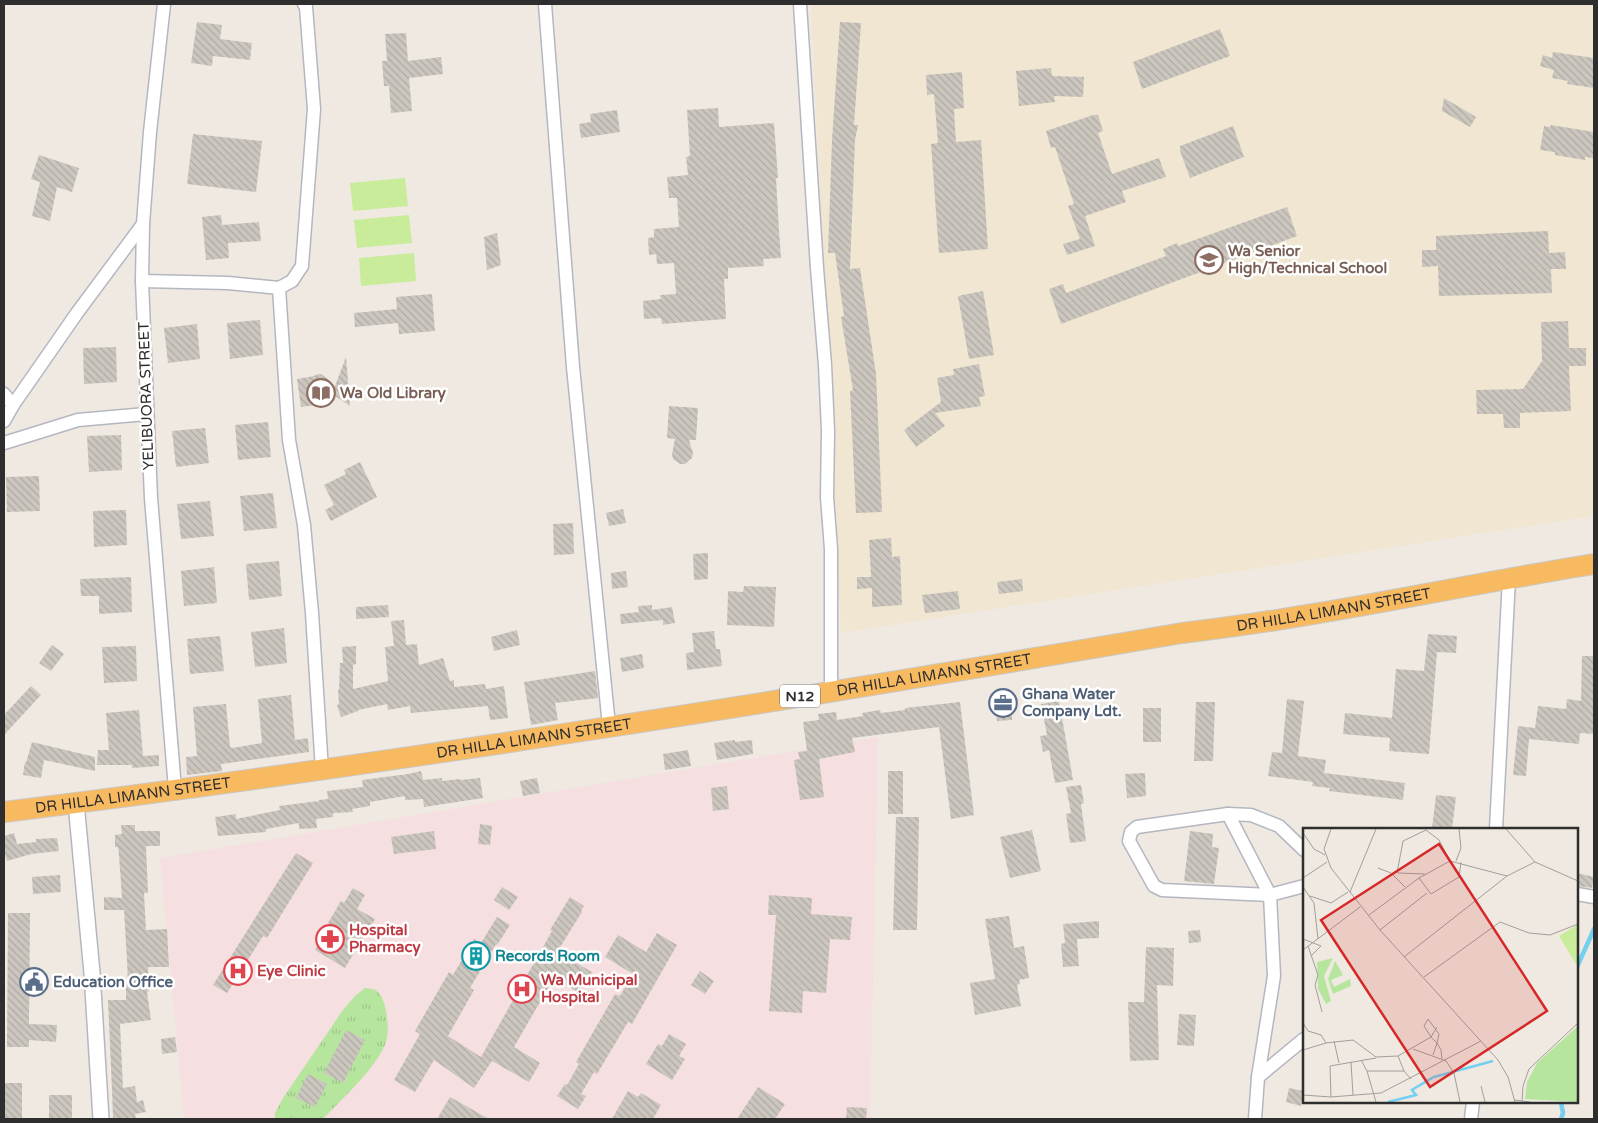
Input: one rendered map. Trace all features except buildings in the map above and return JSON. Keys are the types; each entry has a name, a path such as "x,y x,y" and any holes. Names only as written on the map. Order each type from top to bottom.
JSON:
{"highway":[{"name":"DR HILLA LIMANN STREET","path":"4,812 322,770 609,726 1182,633 1244,626 1332,612 1509,578 1594,564"}],"street":[{"name":"YELIBUORA STREET","path":"164,4 150,132 143,224 142,281 150,498 174,789"},
{"path":"142,281 228,283 279,288 292,281 302,266 314,109 306,8 304,4"},
{"path":"544,4 574,367 609,726"},
{"path":"800,4 828,431 827,496 831,549 831,691"},
{"path":"4,421 13,405 77,313 143,224"},
{"path":"279,288 289,440 304,525 311,603 322,770"},
{"path":"4,394 13,405"},
{"path":"4,443 78,420 146,414"},
{"path":"1496,828 1509,578"},
{"path":"76,803 92,973 101,1119"},
{"path":"1303,849 1279,826 1252,814 1228,814 1137,827 1131,832 1130,841 1154,886 1162,890 1270,895 1303,886"},
{"path":"1228,814 1270,895 1274,976 1258,1077 1255,1119"},
{"path":"1578,894 1594,897"},
{"path":"1258,1077 1303,1040"},
{"path":"1471,1119 1473,1103"}],"shaded area":[{"name":"Wa Senior High/Technical School","path":"811,4 1594,4 1594,516 841,633"},
{"name":"Wa Municipal Hospital","path":"878,737 870,1119 184,1119 160,858"}],"green space":[{"path":"405,178 408,206 353,211 350,183"},
{"path":"409,215 412,243 357,248 354,220"},
{"path":"414,253 416,281 361,286 359,258"},
{"path":"365,988 375,990 380,994 386,1011 387,1038 384,1048 377,1059 360,1081 323,1119 275,1119 275,1113 283,1098 343,1010"}],"waterway":[{"path":"1578,965 1594,929"},
{"path":"1561,1103 1563,1113 1561,1119"}],"place":[{"name":"Wa Senior High/Technical School","path":"1209,260"},
{"name":"Wa Old Library","path":"321,393"},
{"name":"Ghana Water Company Ldt.","path":"1003,703"},
{"name":"Hospital Pharmacy","path":"330,939"},
{"name":"Records Room","path":"476,956"},
{"name":"Eye Clinic","path":"238,971"},
{"name":"Education Office","path":"34,982"},
{"name":"Wa Municipal Hospital","path":"522,989"}]}
